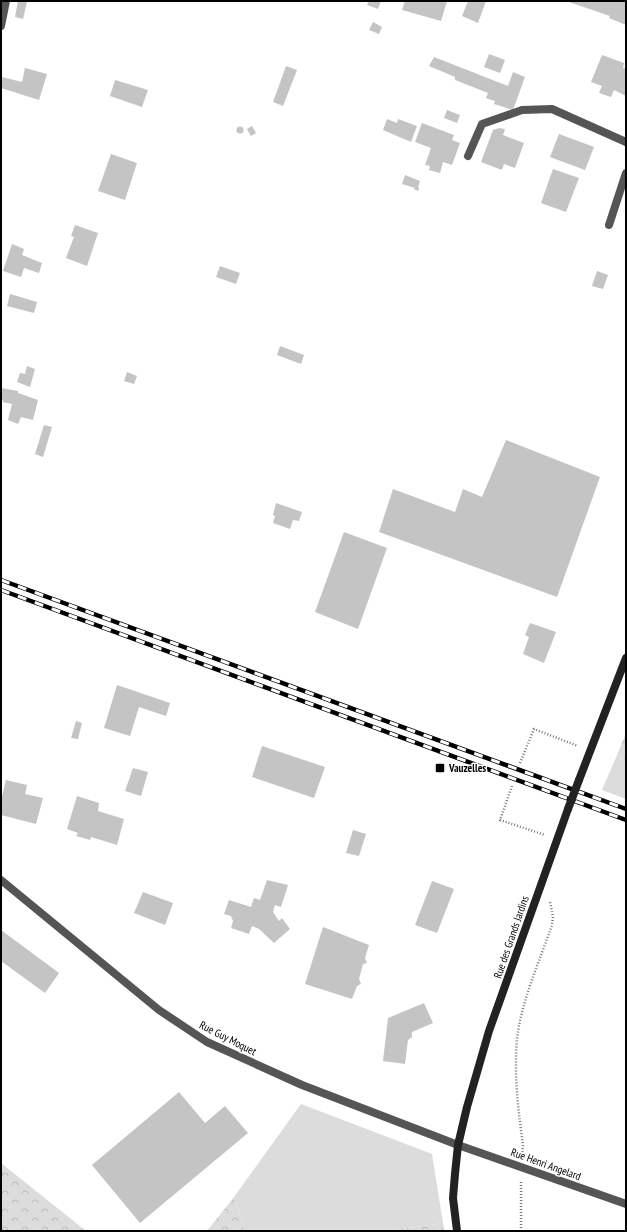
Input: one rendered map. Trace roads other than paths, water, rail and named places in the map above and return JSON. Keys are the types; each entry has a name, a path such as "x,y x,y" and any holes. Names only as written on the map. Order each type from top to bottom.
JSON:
{"main road":[{"name":"Rue des Grands Jardins","path":"457,1231 454,1198 458,1145 467,1107 489,1031 568,809 626,658"}],"street":[{"path":"1,26 6,1"},
{"path":"468,156 482,124 522,110 552,109 626,142"},
{"path":"609,225 626,173"},
{"name":"Rue Guy Moquet","path":"1,880 159,1010 207,1042 302,1085 458,1145"},
{"name":"Rue Henri Angelard","path":"458,1145 626,1204"}],"railway":[{"path":"1,580 626,809"},
{"path":"1,590 626,820"}],"place":[{"name":"Vauzelles","path":"440,768"}]}
